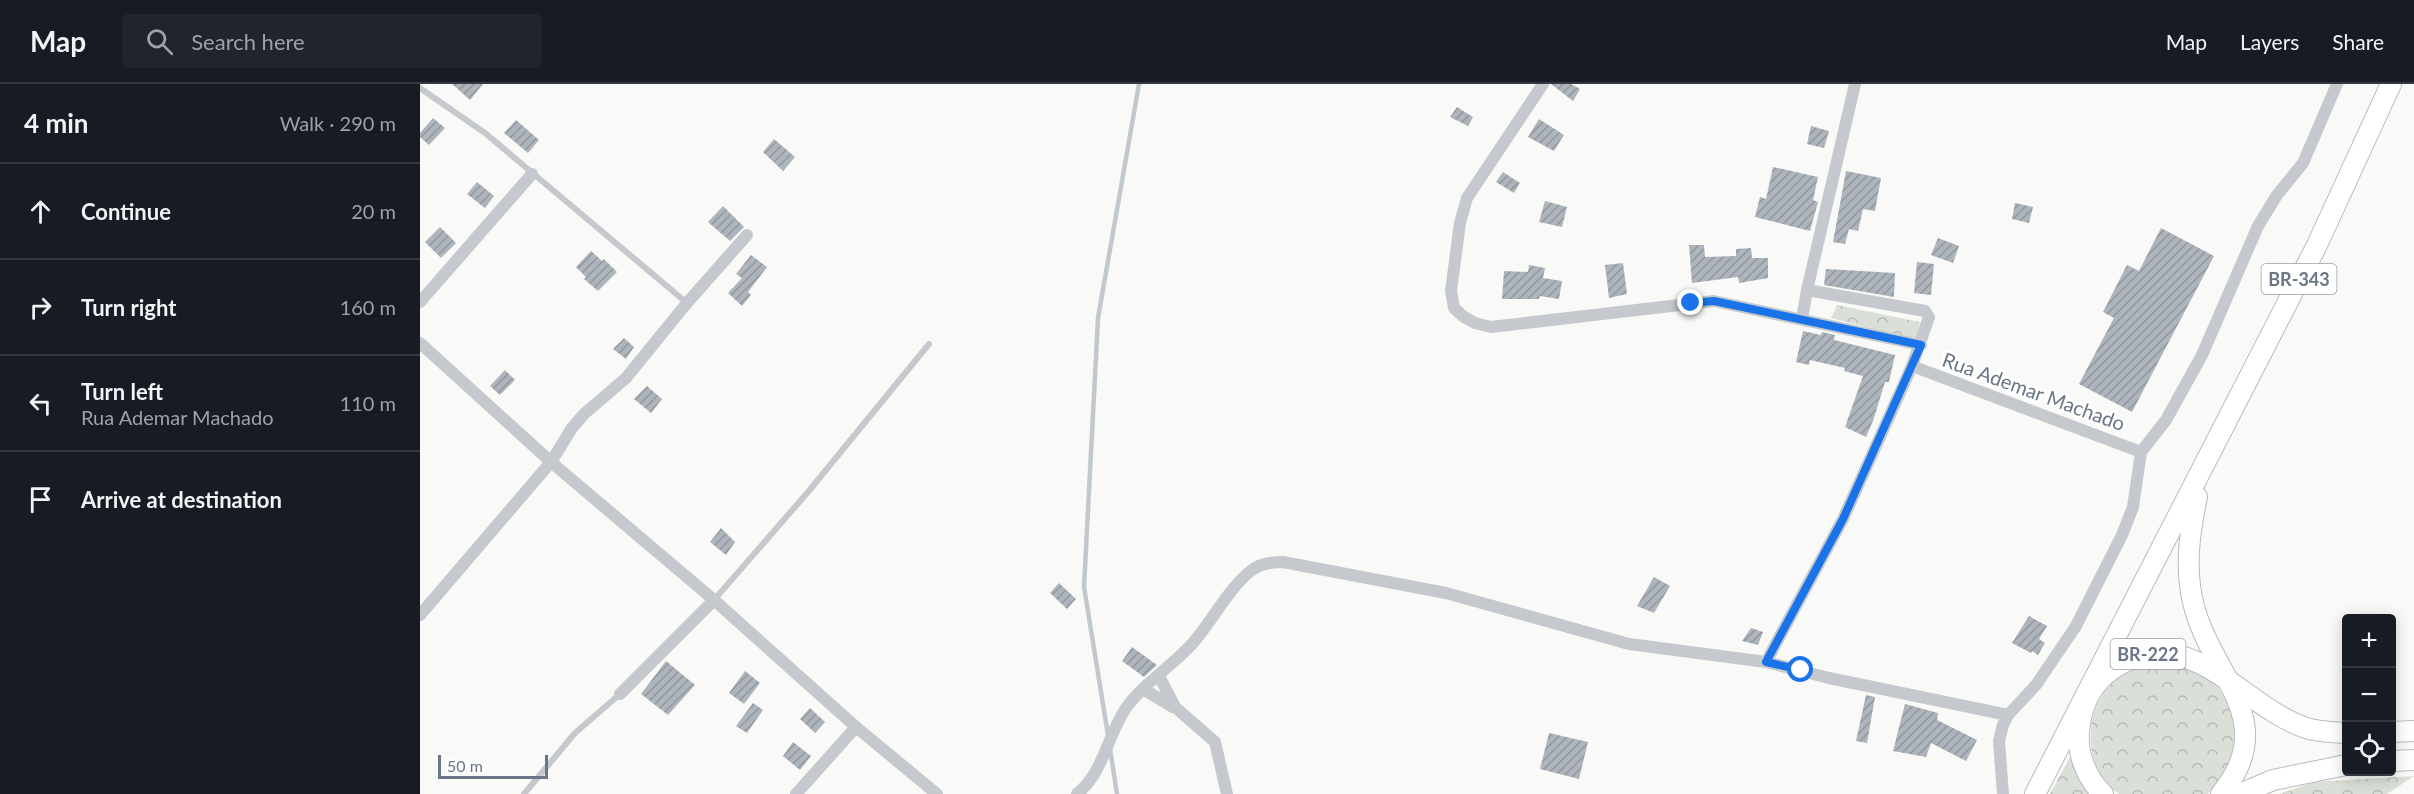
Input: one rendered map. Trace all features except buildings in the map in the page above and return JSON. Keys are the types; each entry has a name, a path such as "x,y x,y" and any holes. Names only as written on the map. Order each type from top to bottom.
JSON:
{"main road":[{"name":"BR-343","path":"2088,693 2316,245 2391,84"},
{"path":"2202,471 2189,535 2188,576 2200,628 2241,707 2245,732 2243,756 2234,778 2221,794"},
{"name":"BR-222","path":"2035,794 2088,693 2105,675 2125,661 2148,654 2172,653 2196,660 2271,710 2306,728 2342,732"},
{"path":"2088,693 2079,734 2081,755 2088,775 2103,794"},
{"path":"2396,732 2414,731"},
{"path":"2396,761 2414,760"},
{"path":"2241,794 2273,780 2342,766"}],"street":[{"name":"Rua Ademar Machado","path":"1543,84 1467,198 1460,224 1451,291 1454,308 1464,317 1475,323 1491,327 1714,301 1921,345"},
{"path":"1802,319 1855,84"},
{"path":"2003,794 1999,741 2008,715 2036,685 2080,619 2122,535 2133,507 2141,452 2166,420 2202,355 2258,226 2277,195 2303,163 2337,84"},
{"path":"420,302 532,174"},
{"path":"420,615 551,462 572,428 584,414 626,378 687,303 747,235"},
{"path":"1766,662 1843,519 1921,345 1929,317 1925,311 1807,291"},
{"path":"420,343 551,462 714,600 856,727 937,794"},
{"name":"Rua Ademar Machado","path":"1912,366 2141,452"},
{"path":"1077,794 1094,777 1116,725 1127,707 1191,645 1240,581 1263,564 1282,562 1446,593 1629,644 1766,662 1829,678 2008,715"},
{"path":"620,694 714,600"},
{"path":"1159,676 1175,707 1215,742 1228,794"},
{"path":"1143,689 1168,702 1196,726 1215,760 1228,794"},
{"path":"796,794 856,727"}],"lane":[{"path":"420,88 484,133 687,303"},
{"path":"714,600 801,501 929,344"},
{"path":"524,794 575,733 620,694"}],"green space":[{"path":"1837,305 1920,322 1916,340 1831,318"},
{"path":"2150,663 2173,663 2202,674 2215,684 2233,710 2238,740 2235,756 2224,776 2208,794 2119,794 2107,784 2099,772 2093,758 2091,727 2100,698 2118,678"},
{"path":"2072,753 2090,794 2050,794"},
{"path":"2414,776 2387,794 2280,794 2313,782"}],"waterway":[{"path":"1108,735 1084,587 1098,318 1139,84"},
{"path":"1110,749 1117,794"}],"route":[{"path":"1691,303 1714,301 1921,345 1843,519 1766,662 1801,670"}]}
